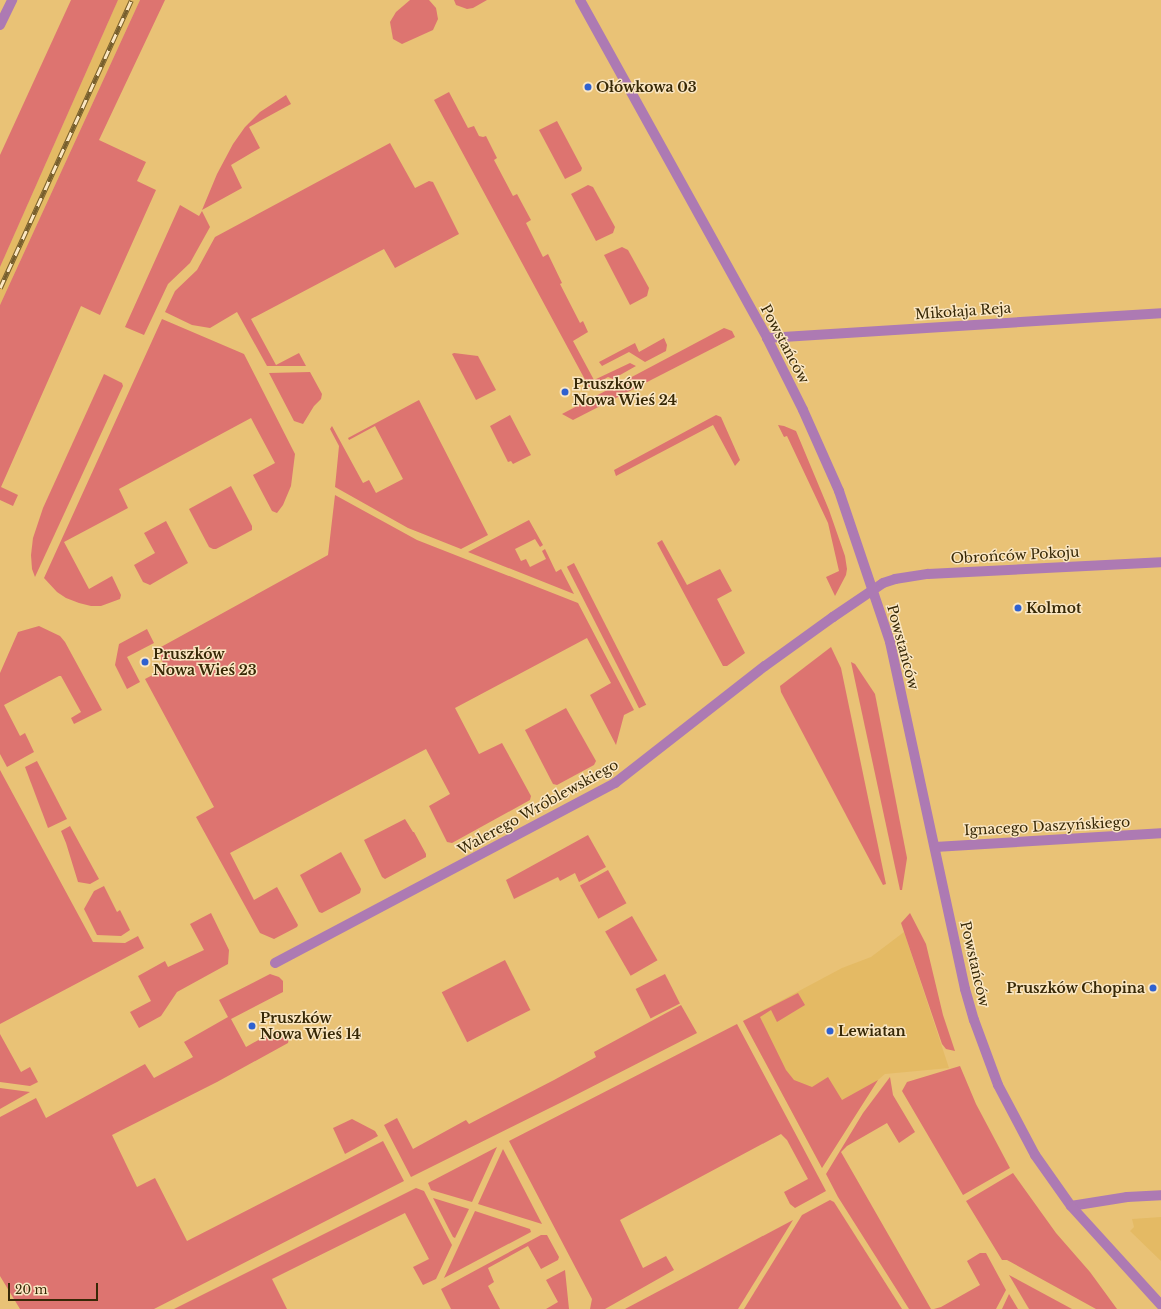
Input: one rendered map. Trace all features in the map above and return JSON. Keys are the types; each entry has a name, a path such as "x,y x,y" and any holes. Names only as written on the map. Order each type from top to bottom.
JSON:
{"street":[{"path":"0,26 12,0"},
{"name":"Powstańców","path":"580,0 767,338 803,410 839,491 890,642 965,989 986,1054 998,1085 1022,1132 1052,1181 1071,1206 1161,1305"},
{"name":"Mikołaja Reja","path":"767,338 1161,313"},
{"name":"Obrońców Pokoju","path":"873,590 889,581 928,574 1161,562"},
{"name":"Walerego Wróblewskiego","path":"275,963 615,783 766,666 832,617 873,590"},
{"name":"Ignacego Daszyńskiego","path":"935,847 1161,834"},
{"path":"1071,1206 1127,1197 1161,1195"}],"shaded area":[{"path":"71,0 118,0 0,267 0,155"},
{"path":"118,0 140,0 0,305 0,267"},
{"path":"140,0 165,0 99,140 146,162 137,181 156,190 100,315 81,306 1,487 18,495 13,506 0,500 0,305"},
{"path":"410,0 429,0 436,8 438,19 433,30 402,44 393,39 390,22 396,12"},
{"path":"454,0 487,0 473,8 467,9 456,5"},
{"path":"449,92 468,128 474,126 479,136 486,136 497,158 494,160 513,196 517,194 531,220 526,223 543,257 548,254 562,283 560,284 580,323 583,321 588,332 573,341 594,380 630,363 636,366 613,379 608,377 601,381 600,385 594,388 589,387 434,100"},
{"path":"286,95 291,104 249,127 260,148 231,165 242,188 202,210 217,174 233,144 245,127 260,112"},
{"path":"557,121 582,168 581,171 565,179 539,130"},
{"path":"390,143 415,188 429,181 433,182 459,234 395,268 384,249 251,319 276,365 299,353 306,366 267,366 237,312 210,328 192,325 165,312 175,291 197,270 215,237"},
{"path":"588,185 593,187 615,227 613,233 596,241 571,194"},
{"path":"180,205 199,216 202,211 210,227 190,263 168,284 144,335 125,327"},
{"path":"622,247 628,250 649,288 647,296 630,305 604,255"},
{"path":"162,319 244,354 295,454 291,486 283,505 277,513 272,511 253,475 275,463 251,418 119,489 128,508 64,542 89,589 112,576 121,595 120,599 101,606 91,606 79,603 66,598 57,592 44,578"},
{"path":"724,328 732,331 735,337 573,420 562,414"},
{"path":"664,338 667,345 666,351 645,362 629,352 602,366 599,362 635,343 639,352"},
{"path":"452,354 478,356 496,390 476,400"},
{"path":"310,372 322,394 321,399 314,406 303,424 294,421 269,373"},
{"path":"104,374 122,383 123,386 35,577 32,569 31,555 33,538 43,508"},
{"path":"419,400 488,535 461,549 408,528 335,487 339,446 330,429 332,426 363,483 369,480 376,493 403,479 375,426 349,440 348,438"},
{"path":"510,415 531,455 513,464 511,461 508,462 490,426"},
{"path":"716,415 721,417 740,460 735,466 713,425 616,476 614,470"},
{"path":"778,425 796,431 829,510 845,556 847,569 846,575 835,596 826,577 839,571 828,523 787,436 784,437"},
{"path":"231,486 252,526 252,530 216,549 213,549 209,547 189,509"},
{"path":"335,495 417,540 578,603 634,710 624,715 616,745 590,695 611,683 587,638 455,708 479,754 502,743 531,796 530,800 452,843 447,842 429,806 450,794 426,749 230,853 254,900 277,887 298,925 297,927 274,939 260,933 196,817 214,807 145,679 166,668 161,659 161,647 328,555"},
{"path":"529,520 543,545 540,547 535,539 515,549 521,561 526,559 530,567 546,559 542,551 545,549 556,572 561,569 574,594 468,552"},
{"path":"166,521 188,563 150,585 143,582 134,565 155,553 144,533"},
{"path":"662,540 687,585 720,569 732,591 717,599 745,653 727,666 723,666 657,543"},
{"path":"574,563 646,705 639,708 567,567"},
{"path":"39,626 60,636 65,642 102,710 74,724 71,718 81,712 61,676 4,705 20,736 25,733 34,752 7,767 0,754 0,673 18,632"},
{"path":"147,629 154,643 127,657 140,682 127,689 115,665 119,644"},
{"path":"831,647 841,668 886,884 883,885 781,692 780,686"},
{"path":"851,662 855,664 875,694 907,858 902,890 900,890"},
{"path":"566,708 596,761 594,765 557,785 553,784 525,730"},
{"path":"37,761 67,819 48,828 25,767"},
{"path":"0,770 93,942 125,943 138,936 144,948 0,1024"},
{"path":"405,819 414,832 426,854 426,857 385,879 382,877 364,840"},
{"path":"70,826 99,879 90,884 78,882 61,831"},
{"path":"588,835 606,867 579,882 575,873 560,881 558,877 514,899 506,880"},
{"path":"341,852 361,889 360,893 322,913 319,912 300,875"},
{"path":"608,870 626,903 598,919 580,886"},
{"path":"104,886 117,912 120,910 130,930 121,936 97,935 84,909 94,891"},
{"path":"211,913 229,950 228,964 177,992 161,1016 139,1028 130,1012 151,1001 138,976 165,961 168,967 204,950 190,924"},
{"path":"910,913 926,944 943,1015 955,1051 946,1049 942,1044 901,923"},
{"path":"632,916 658,960 631,976 605,932"},
{"path":"904,932 949,1068 885,1074 878,1080 822,1168 743,1021 842,968 871,957"},
{"path":"505,960 530,1010 467,1042 442,992"},
{"path":"270,974 279,977 283,981 283,992 231,1019 246,1047 276,1030 280,1038 290,1033 288,1043 217,1082 112,1135 137,1187 155,1178 187,1241 383,1141 404,1181 154,1309 20,1309 0,1276 0,1117 36,1098 46,1118 145,1064 154,1078 193,1057 184,1042 228,1017 219,1000"},
{"path":"665,974 680,1003 651,1018 636,989"},
{"path":"798,993 805,1005 777,1022 771,1010 760,1017 786,1070 794,1080 812,1087 828,1077 842,1100 878,1080 822,1168 743,1021"},
{"path":"681,1005 697,1033 411,1177 384,1125 397,1118 413,1149 466,1120 469,1124 554,1080 596,1057 594,1052"},
{"path":"737,1024 826,1191 795,1208 790,1204 784,1192 808,1179 787,1140 781,1134 620,1220 643,1268 666,1256 674,1270 605,1309 590,1309 592,1299 509,1141"},
{"path":"0,1034 21,1072 30,1067 38,1082 30,1086 0,1082"},
{"path":"960,1066 976,1104 1010,1168 963,1195 902,1091 907,1082"},
{"path":"890,1077 893,1095 915,1132 899,1143 887,1123 847,1146 841,1152 931,1309 909,1309 838,1197 826,1174 863,1113"},
{"path":"0,1088 30,1092 0,1109"},
{"path":"352,1119 375,1131 378,1136 345,1154 333,1128"},
{"path":"497,1147 472,1202 431,1190 428,1183"},
{"path":"503,1149 542,1224 478,1204"},
{"path":"1013,1173 1056,1233 1090,1272 1117,1309 1096,1309 1007,1260 1002,1260 966,1201"},
{"path":"416,1188 424,1191 452,1245 436,1279 423,1285 413,1267 429,1259 405,1213 272,1279 287,1309 174,1309"},
{"path":"433,1198 469,1209 455,1238 453,1237"},
{"path":"830,1200 834,1202 902,1309 744,1309 802,1215"},
{"path":"475,1211 530,1229 531,1232 444,1278"},
{"path":"1161,1217 1161,1261 1130,1231 1134,1227 1132,1219"},
{"path":"793,1220 738,1309 625,1309"},
{"path":"541,1235 547,1235 559,1257 558,1260 541,1269 528,1246 488,1268 494,1282 488,1286 500,1309 451,1309 441,1289"},
{"path":"980,1253 986,1253 1006,1290 996,1309 934,1309 941,1307 980,1285 967,1261"},
{"path":"565,1270 569,1309 546,1309 558,1302 546,1280"},
{"path":"1009,1275 1072,1309 1029,1309"},
{"path":"1009,1294 1018,1309 1002,1309"}],"railway":[{"path":"0,288 131,0"}],"place":[{"name":"Ołówkowa 03","path":"588,87"},
{"name":"Pruszków Nowa Wieś 24","path":"565,392"},
{"name":"Kolmot","path":"1018,608"},
{"name":"Pruszków Nowa Wieś 23","path":"145,662"},
{"name":"Pruszków Chopina","path":"1153,988"},
{"name":"Pruszków Nowa Wieś 14","path":"252,1026"},
{"name":"Lewiatan","path":"830,1031"}]}
